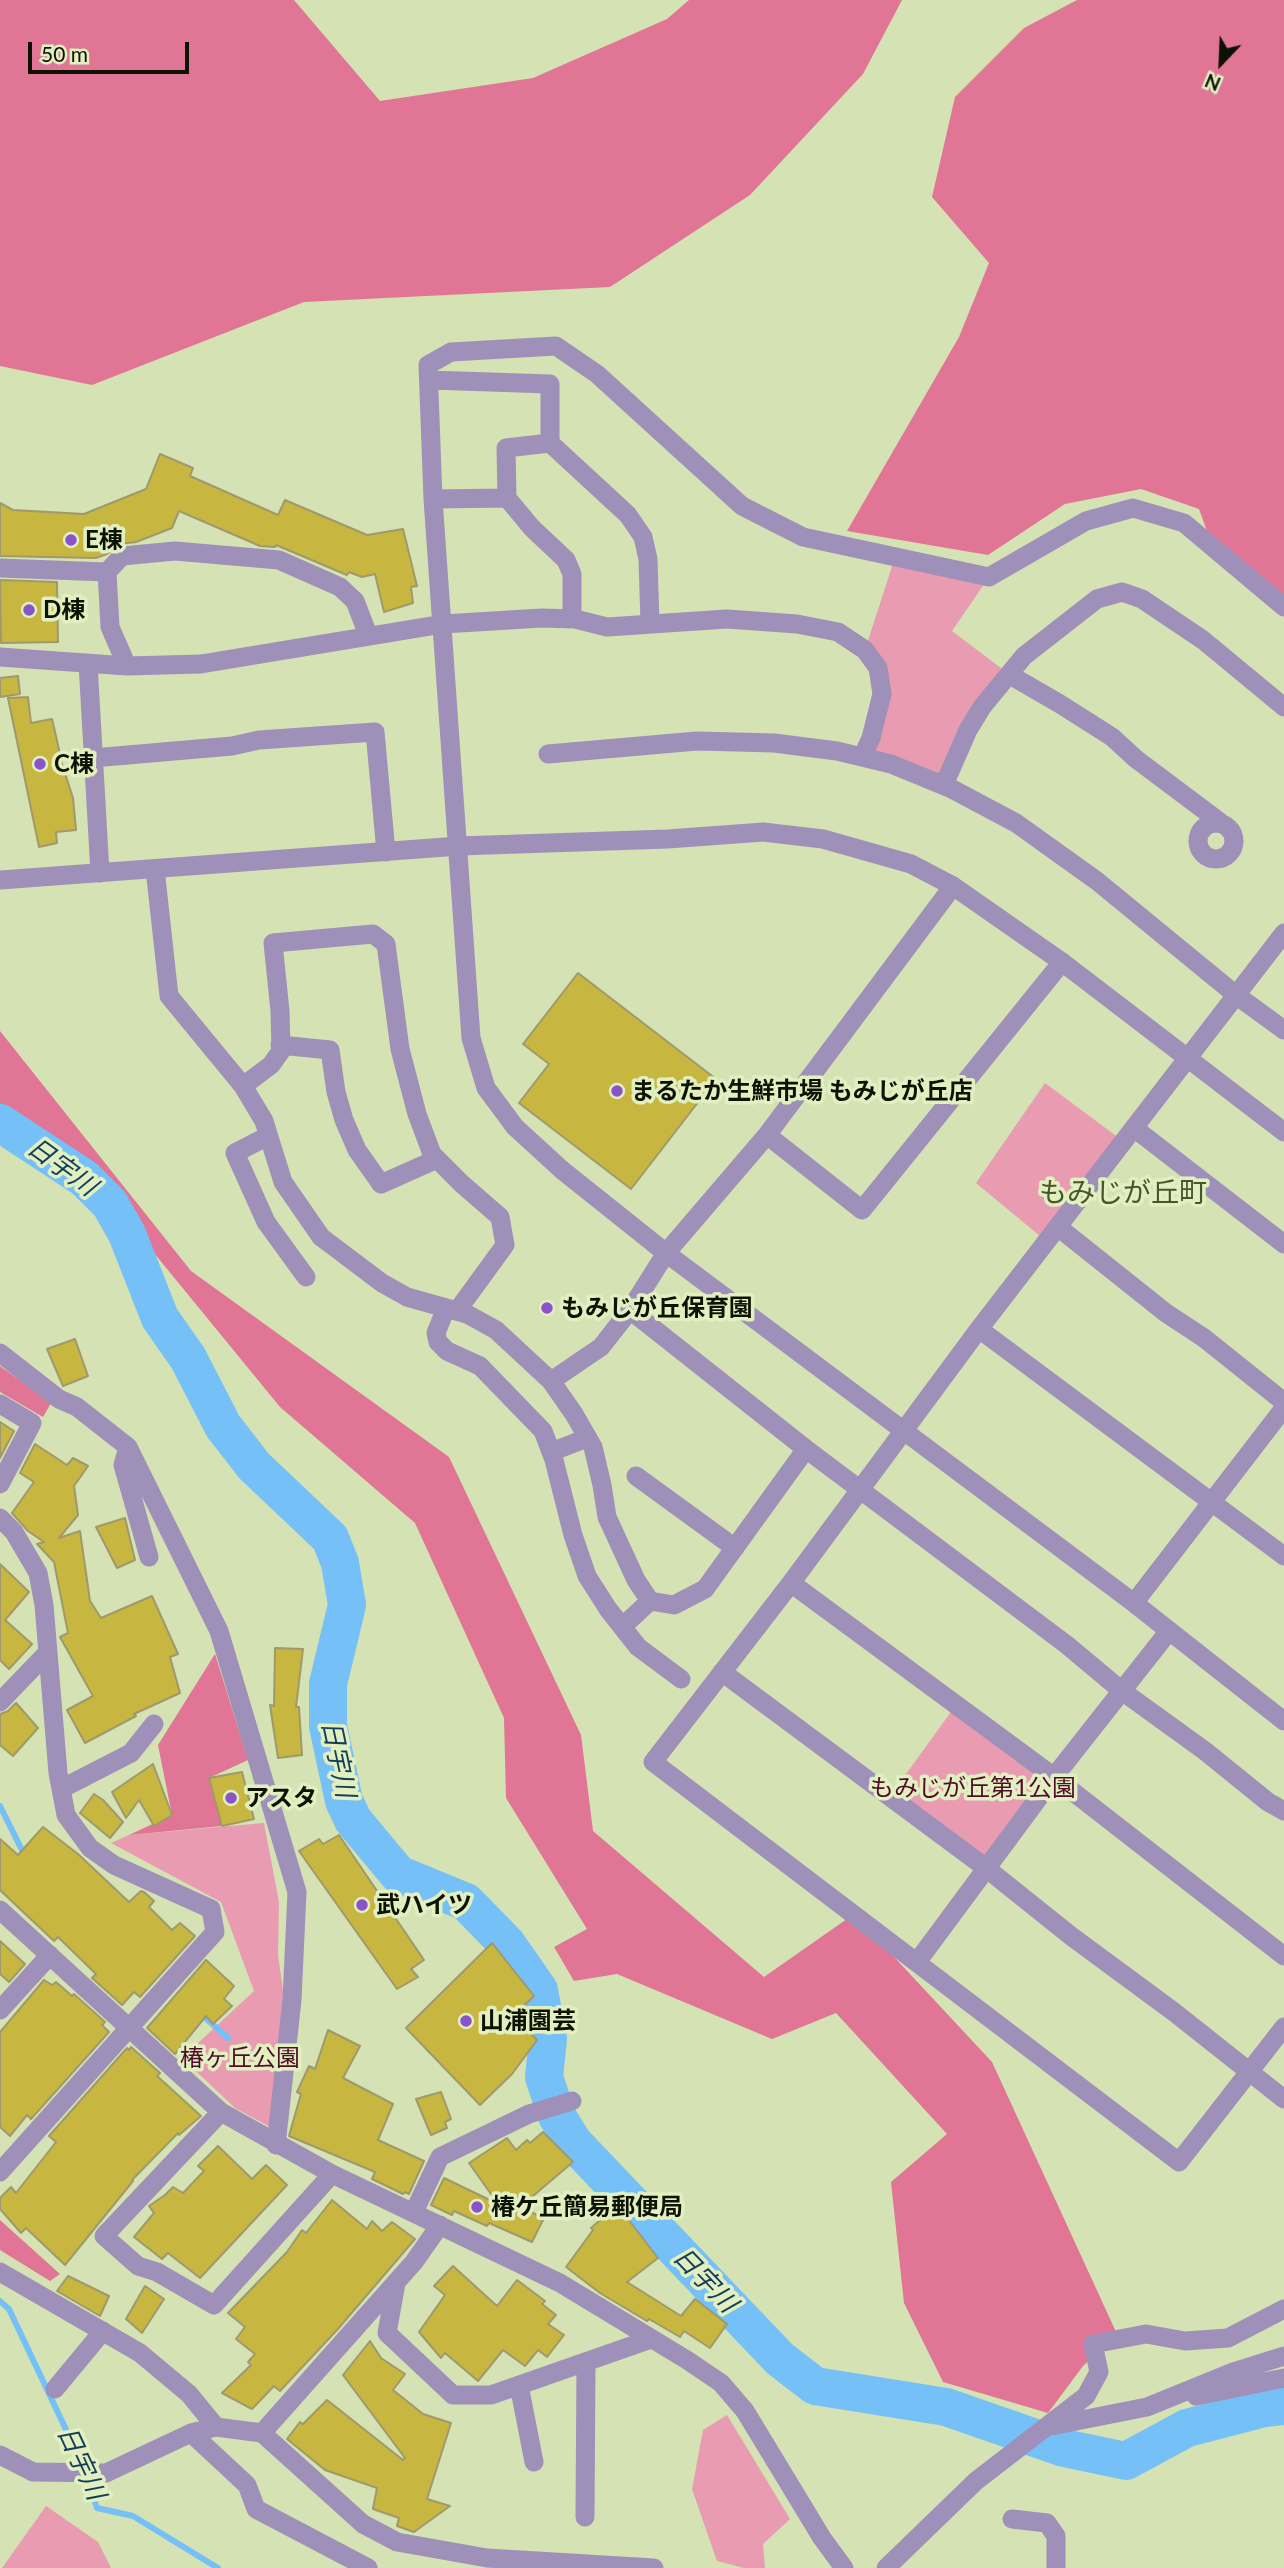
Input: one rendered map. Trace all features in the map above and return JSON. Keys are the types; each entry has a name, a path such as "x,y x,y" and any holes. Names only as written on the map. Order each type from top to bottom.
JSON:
{"street":[{"path":"1284,607 1184,523 1133,508 1086,521 989,577 803,537 742,506 597,374 556,346 451,352 428,365 433,499 471,1038 486,1088 515,1127 562,1170 666,1253 1135,1603 1284,1721"},
{"path":"429,380 550,384 550,443 628,515 643,537 648,559 650,624"},
{"path":"550,443 506,448 507,498 532,528 566,560 572,573 572,619"},
{"path":"433,499 507,498"},
{"path":"127,666 110,626 107,572 122,556 175,551 279,560 340,587 355,601 368,635"},
{"path":"0,568 107,572"},
{"path":"944,785 968,730 982,707 1024,656 1097,599 1122,592 1142,599 1203,640 1284,708"},
{"path":"0,657 127,666 201,664 443,624 542,618 572,619 607,627 727,619 797,624 838,632 865,650 878,668 882,694 871,738 862,757"},
{"path":"88,663 100,873"},
{"path":"1010,675 1112,737 1220,822"},
{"path":"93,758 232,746 259,740 375,732 386,852"},
{"path":"548,754 697,741 774,743 837,751 891,764 944,785 1016,823 1107,889 1236,995 1284,1030"},
{"path":"0,880 459,846 668,839 763,832 823,839 911,864 953,886 1062,962 1284,1132"},
{"path":"155,869 169,996 243,1086 264,1121 283,1182 321,1237 382,1283 407,1297 467,1314 496,1330 551,1381 593,1447 607,1517 635,1580 650,1601 674,1605 705,1589 806,1449"},
{"path":"551,1381 601,1347 631,1310 666,1253 766,1135 953,886"},
{"path":"1284,933 979,1329 791,1583 653,1762 1179,2162 1284,2027"},
{"path":"243,1086 271,1065 281,1051 273,943 373,934 386,944 400,1049 417,1114 432,1154 462,1185 500,1217 505,1245 452,1310 436,1334 438,1342 447,1351 480,1366 543,1431 587,1576 638,1647 681,1679"},
{"path":"766,1135 862,1210 1062,962"},
{"path":"280,1045 330,1050 336,1092 344,1120 357,1150 381,1184 437,1159"},
{"path":"1133,1128 1284,1244"},
{"path":"268,1136 235,1153 266,1222 306,1277"},
{"path":"1058,1227 1284,1402"},
{"path":"631,1310 806,1449 1067,1645 1122,1691 1284,1811"},
{"path":"979,1329 1284,1556"},
{"path":"0,1353 59,1399 77,1407 128,1447 219,1631 297,1892 292,2000 276,2145"},
{"path":"0,1404 32,1423 0,1483"},
{"path":"1135,1603 1284,1408"},
{"path":"551,1452 587,1438"},
{"path":"128,1447 123,1465 149,1557"},
{"path":"636,1476 735,1548"},
{"path":"0,1548 7,1525"},
{"path":"0,2172 215,1932 211,1909 114,1865 90,1848 66,1815 61,1789 44,1605 38,1573 7,1525"},
{"path":"791,1583 1054,1777 1284,1956"},
{"path":"622,1627 650,1601"},
{"path":"917,1962 1054,1777 1169,1632"},
{"path":"0,1702 47,1653"},
{"path":"722,1672 986,1868 1284,2099"},
{"path":"61,1789 131,1754 154,1724"},
{"path":"0,1910 221,2112 332,2174 560,2283 721,2383 745,2411 822,2538 844,2568"},
{"path":"0,2010 50,1955"},
{"path":"414,2212 440,2157 529,2114 572,2101"},
{"path":"221,2112 104,2236 138,2266 158,2272 214,2305 332,2174"},
{"path":"262,2433 414,2262 440,2225"},
{"path":"1,2275 140,2353 189,2394 216,2427"},
{"path":"396,2283 387,2333 453,2395 491,2395 651,2339"},
{"path":"886,2568 976,2480 1086,2396 1099,2372 1093,2344 1146,2334 1185,2341 1228,2338 1284,2309"},
{"path":"55,2389 103,2331"},
{"path":"1147,2407 1233,2371 1284,2356"},
{"path":"585,2517 586,2362"},
{"path":"1048,2427 1284,2378"},
{"path":"519,2385 534,2462"},
{"path":"0,2455 33,2472 106,2473 191,2433 216,2427 262,2433 363,2524 397,2542 484,2563 654,2568"},
{"path":"191,2433 247,2485 256,2509 368,2568"},
{"path":"1012,2519 1047,2523 1056,2536 1056,2568"}],"green space":[{"path":"895,557 989,577 952,631 1010,675 944,785 862,757 880,703 865,650"},
{"path":"1045,1083 1123,1141 1046,1241 976,1183"},
{"name":"もみじが丘第1公園","path":"956,1705 1054,1777 986,1868 890,1796"},
{"name":"椿ヶ丘公園","path":"264,1823 279,1902 278,1955 284,1997 272,2128 235,2108 182,2058 254,1991 221,1902 111,1843 129,1835"},
{"path":"727,2415 790,2519 763,2544 765,2568 744,2568 717,2561 692,2489 703,2430"},
{"path":"46,2506 98,2542 111,2568 2,2568"}],"shaded area":[{"path":"0,0 294,0 380,101 533,78 667,19 689,0 902,0 863,74 750,195 610,287 304,302 92,385 0,366"},
{"path":"1077,0 1284,0 1284,606 1212,545 1199,509 1141,489 1065,504 988,555 847,531 959,337 989,263 932,197 955,97 1024,28"},
{"path":"0,1031 191,1271 449,1457 581,1735 593,1831 764,1977 854,1914 992,2062 1117,2334 1083,2366 1048,2413 943,2382 904,2303 891,2182 947,2134 836,2013 772,2039 617,1974 574,1981 554,1947 587,1929 506,1798 504,1718 415,1523 280,1407 73,1154 0,1111"},
{"path":"0,1366 51,1403 43,1417 0,1392"},
{"path":"215,1654 248,1760 209,1778 222,1826 129,1835 172,1815 158,1745"},
{"path":"0,2220 60,2274 50,2281 0,2250"}],"building":[{"name":"E棟","path":"160,454 193,468 190,476 278,515 285,500 367,535 403,529 417,586 411,587 413,603 384,612 375,574 362,577 349,572 347,575 276,545 260,546 179,511 172,528 136,542 120,544 96,558 0,556 0,503 13,510 84,514 146,489"},
{"name":"D棟","path":"0,580 57,582 58,642 1,643"},
{"path":"18,676 20,694 0,697 0,678"},
{"name":"C棟","path":"28,697 31,723 52,719 60,758 73,798 76,830 56,832 57,843 39,847 8,698"},
{"name":"まるたか生鮮市場 もみじが丘店","path":"578,973 716,1079 631,1189 519,1103 549,1064 523,1044"},
{"path":"75,1339 88,1376 63,1386 47,1349"},
{"path":"0,1422 14,1431 0,1458"},
{"path":"35,1444 67,1465 73,1458 88,1466 74,1486 78,1515 59,1538 80,1531 90,1601 101,1618 152,1596 178,1654 170,1657 180,1693 134,1714 136,1716 85,1743 67,1710 93,1696 60,1637 68,1633 54,1562 37,1544 44,1542 28,1531 12,1513 34,1482 20,1473"},
{"path":"125,1518 135,1560 117,1568 96,1527"},
{"path":"0,1564 29,1592 5,1620 32,1644 9,1669 0,1660"},
{"path":"275,1648 303,1649 296,1707 299,1707 302,1755 278,1758 270,1705 274,1706"},
{"path":"16,1703 38,1728 13,1756 0,1745 0,1714"},
{"path":"153,1764 172,1815 154,1826 139,1800 126,1818 112,1792"},
{"name":"アスタ","path":"242,1772 254,1819 222,1826 209,1778"},
{"path":"94,1794 123,1822 110,1838 80,1813"},
{"path":"43,1827 78,1854 129,1902 141,1891 144,1892 154,1901 149,1907 172,1930 180,1923 195,1936 140,1997 134,1992 122,2005 92,1978 96,1974 58,1937 54,1941 0,1890 0,1839 18,1855"},
{"name":"武ハイツ","path":"339,1835 424,1960 411,1969 418,1977 397,1989 299,1851 319,1839 323,1844"},
{"path":"0,1941 25,1964 9,1982 0,1974"},
{"name":"山浦園芸","path":"492,1943 534,1996 514,2015 537,2040 512,2074 480,2105 406,2028"},
{"path":"206,1960 234,1986 224,1999 232,2006 213,2024 206,2016 175,2054 147,2028"},
{"path":"44,1980 52,1985 56,1982 72,1996 74,1994 105,2022 102,2025 109,2032 31,2119 27,2115 10,2136 0,2127 0,2032"},
{"path":"328,2030 360,2046 343,2078 393,2104 378,2140 424,2161 409,2194 403,2194 372,2179 375,2172 289,2136 301,2094 297,2092 309,2066 315,2069"},
{"path":"131,2047 160,2073 157,2076 201,2116 179,2135 178,2133 132,2180 65,2265 26,2228 21,2233 0,2209 0,2198 11,2187 16,2193 56,2142 49,2136 127,2048 129,2050"},
{"path":"441,2092 451,2119 445,2122 447,2128 431,2135 416,2099"},
{"path":"543,2132 573,2162 520,2207 544,2218 532,2242 489,2223 487,2226 454,2211 452,2215 431,2205 444,2178 498,2204 469,2163 507,2138 516,2150 527,2140 530,2143"},
{"path":"218,2146 252,2179 266,2165 287,2185 200,2278 168,2253 162,2259 134,2237 154,2213 149,2206 173,2187 183,2193 204,2171 198,2166"},
{"path":"332,2200 367,2229 372,2221 382,2231 392,2222 415,2239 337,2330 280,2391 274,2386 252,2409 222,2393 251,2365 248,2362 255,2354 236,2339 245,2327 228,2313 287,2252 302,2230 306,2233"},
{"path":"617,2205 658,2258 627,2282 681,2316 695,2299 727,2324 710,2348 684,2331 680,2337 649,2319 647,2321 600,2293 566,2267 593,2230 591,2228"},
{"path":"453,2266 497,2306 517,2280 545,2301 542,2304 556,2315 548,2324 564,2335 547,2357 538,2350 525,2366 503,2350 478,2381 445,2353 441,2358 419,2332 445,2295 434,2286"},
{"path":"68,2276 109,2296 100,2316 57,2291"},
{"path":"145,2286 164,2299 142,2333 126,2319"},
{"path":"370,2341 381,2358 405,2374 393,2390 423,2414 451,2423 427,2499 450,2506 414,2532 397,2526 399,2518 373,2509 377,2488 325,2470 287,2439 300,2422 303,2424 327,2400 403,2460 405,2458 343,2375"}],"waterway":[{"name":"日宇川","path":"0,1123 84,1178 110,1204 127,1234 160,1318 188,1358 223,1426 254,1466 330,1538 340,1563 347,1605 328,1684 328,1726 344,1801 353,1820 398,1874 466,1902 507,1944 539,1990 548,2039 544,2077 557,2116 573,2142 780,2359 815,2386 946,2407 1064,2448 1126,2461 1187,2428 1264,2408 1284,2406"},
{"path":"0,1806 26,1858"},
{"path":"201,2014 228,2038"},
{"name":"日宇川","path":"0,2301 9,2309 78,2455 97,2508 133,2516 218,2568"}],"place":[{"name":"E棟","path":"71,540"},
{"name":"D棟","path":"29,610"},
{"name":"C棟","path":"40,764"},
{"name":"まるたか生鮮市場 もみじが丘店","path":"617,1091"},
{"name":"もみじが丘保育園","path":"547,1308"},
{"name":"アスタ","path":"231,1798"},
{"name":"武ハイツ","path":"362,1905"},
{"name":"山浦園芸","path":"466,2021"},
{"name":"椿ケ丘簡易郵便局","path":"477,2207"}],"district":[{"name":"もみじが丘町","path":"1123,1193"}]}
